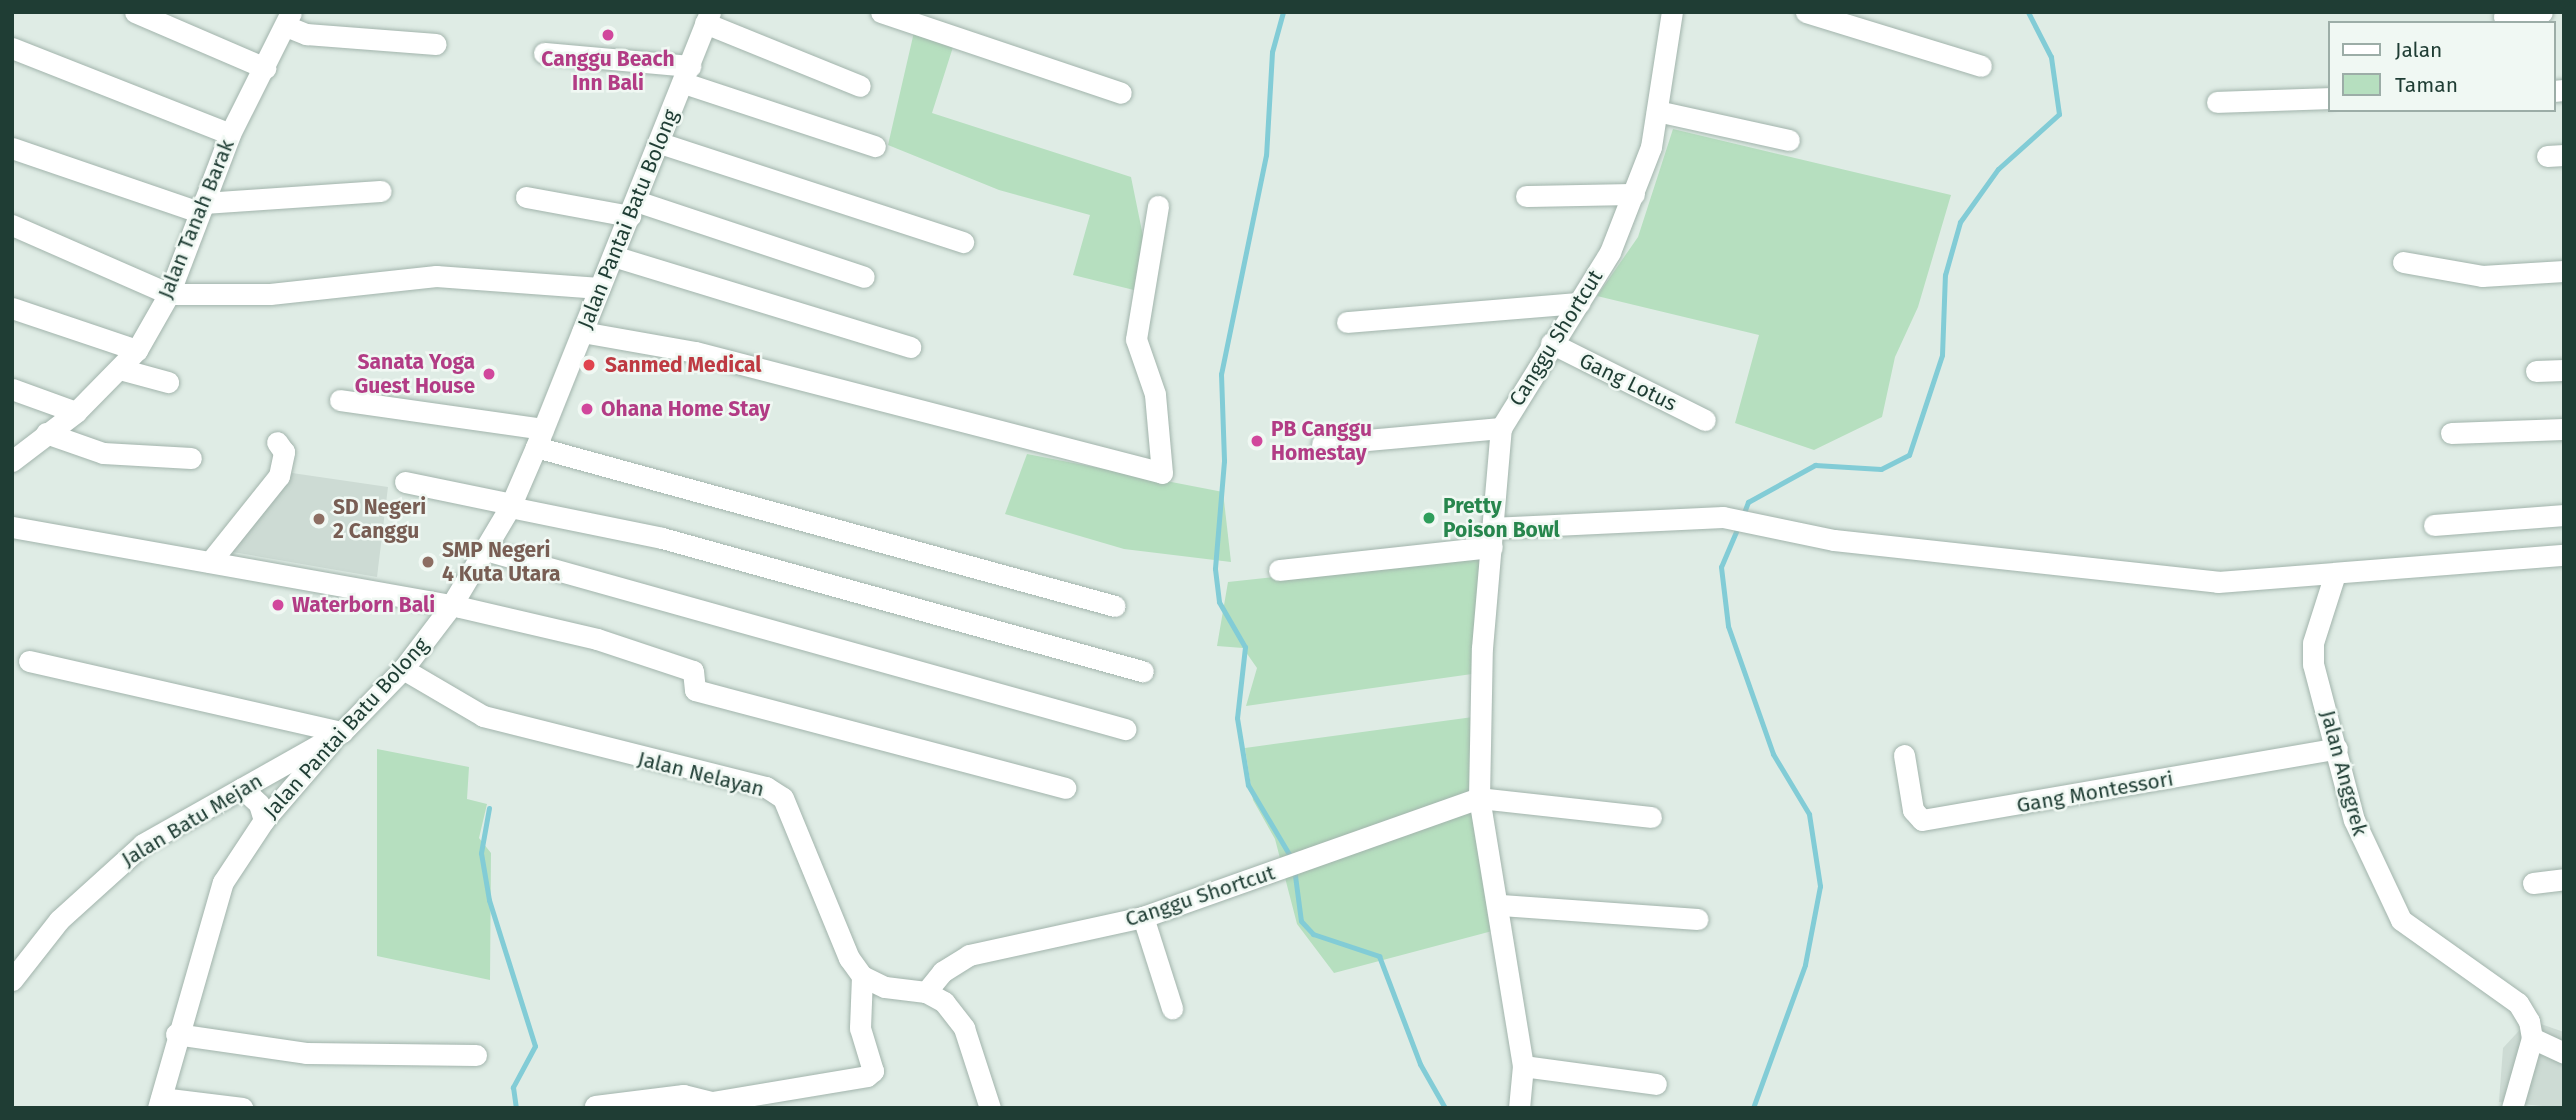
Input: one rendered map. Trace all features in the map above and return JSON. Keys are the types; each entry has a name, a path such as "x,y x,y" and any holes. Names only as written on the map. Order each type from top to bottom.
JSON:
{"street":[{"path":"135,12 265,68"},
{"path":"881,12 1121,93"},
{"name":"Canggu Shortcut","path":"1519,1108 1523,1066 1502,911 1479,798 1491,538 1501,428 1551,343 1611,252 1634,194 1657,111 1672,12"},
{"path":"1806,12 1981,66"},
{"path":"2504,17 2542,12"},
{"path":"708,18 860,86"},
{"name":"Jalan Pantai Batu Bolong","path":"159,1103 176,1034 223,882 264,820 336,737 403,669 451,606 510,506 660,143 708,18"},
{"path":"289,19 306,34 436,44"},
{"name":"Jalan Tanah Barak","path":"12,461 76,412 137,350 169,293 229,134 289,19"},
{"path":"12,48 229,134"},
{"path":"544,53 687,75 875,146"},
{"path":"2217,102 2328,99"},
{"path":"1657,111 1789,141"},
{"path":"660,143 963,242"},
{"path":"12,148 201,207 381,191"},
{"path":"1526,196 1634,194"},
{"path":"526,197 633,208 864,277"},
{"path":"582,332 695,352 1162,473 1155,394 1136,339 1158,206"},
{"path":"12,225 169,293 270,295 436,275 600,288"},
{"path":"613,256 910,347"},
{"path":"2403,262 2482,276 2564,271"},
{"path":"1347,322 1579,303"},
{"path":"12,307 137,350"},
{"name":"Gang Lotus","path":"1551,343 1705,420"},
{"path":"120,369 168,382"},
{"path":"2536,371 2564,370"},
{"path":"12,389 76,412"},
{"path":"341,400 540,438 1115,606"},
{"path":"1322,444 1501,428"},
{"path":"2451,433 2564,429"},
{"path":"47,433 103,453 191,458"},
{"path":"209,562 279,476 284,452 277,442"},
{"path":"405,482 688,545 1143,671"},
{"path":"2434,525 2564,515"},
{"path":"1279,570 1491,538 1723,517 1776,529 2059,568 2218,582 2334,577 2564,555"},
{"path":"12,527 451,606 664,659 694,671 695,690 1065,788"},
{"path":"485,550 1125,729"},
{"name":"Jalan Anggrek","path":"2334,577 2313,643 2313,664 2354,820 2401,920 2518,1003 2532,1038"},
{"path":"29,660 336,737"},
{"name":"Jalan Nelayan","path":"403,669 483,716 766,787 783,798 834,928 862,976"},
{"name":"Jalan Batu Mejan","path":"12,980 106,872 242,788 336,737"},
{"name":"Gang Montessori","path":"1904,755 1913,810 1922,820 2337,748"},
{"path":"242,788 259,804 264,820"},
{"path":"1479,798 1651,817"},
{"name":"Canggu Shortcut","path":"926,992 969,955 1143,917 1479,798"},
{"path":"2533,883 2564,879"},
{"path":"1502,911 1698,919"},
{"path":"1502,911 1653,930"},
{"path":"1143,917 1172,1008"},
{"path":"595,1106 683,1094 712,1102 867,1076 873,1070 860,1028 862,976 885,987 926,992 964,1028 990,1108"},
{"path":"176,1034 306,1053 476,1055"},
{"path":"2512,1108 2532,1038 2564,1053"},
{"path":"1523,1066 1656,1084"},
{"path":"159,1103 242,1108"}],"shaded area":[{"name":"SD Negeri 2 Canggu","path":"292,473 388,487 377,577 227,551"},
{"path":"2529,1020 2564,1032 2564,1108 2499,1102 2503,1048"}],"green space":[{"path":"914,32 953,47 932,113 1131,177 1143,236 1134,290 1073,275 1090,215 999,190 888,145"},
{"path":"1673,129 1951,195 1918,307 1895,357 1882,417 1814,450 1735,423 1759,335 1597,296 1638,237"},
{"path":"1027,454 1223,492 1231,562 1124,549 1005,514"},
{"path":"1483,555 1472,674 1246,706 1257,668 1243,648 1217,646 1228,582"},
{"path":"1473,717 1496,930 1334,973 1297,924 1275,839 1253,800 1245,748"},
{"path":"377,749 469,767 467,799 487,804 479,838 491,853 490,980 377,956"}],"waterway":[{"path":"1283,12 1272,52 1266,155 1221,374 1224,461 1215,569 1219,602 1245,647 1237,718 1248,785 1292,859"},
{"path":"1743,515 1748,502 1815,465 1881,469 1909,455 1942,355 1945,275 1960,222 1998,169 2059,114 2051,57 2028,12"},
{"path":"1738,527 1721,567 1728,626 1773,754 1809,814 1820,886 1805,965 1753,1108"},
{"path":"489,808 481,853 489,900 535,1046 513,1087 516,1108"},
{"path":"1294,868 1301,921 1313,934 1379,956 1420,1064 1445,1108"}],"place":[{"name":"Canggu Beach Inn Bali","path":"608,35"},
{"name":"Sanmed Medical","path":"589,365"},
{"name":"Sanata Yoga Guest House","path":"489,374"},
{"name":"Ohana Home Stay","path":"587,409"},
{"name":"PB Canggu Homestay","path":"1257,441"},
{"name":"Pretty Poison Bowl","path":"1429,518"},
{"name":"SD Negeri 2 Canggu","path":"319,519"},
{"name":"SMP Negeri 4 Kuta Utara","path":"428,562"},
{"name":"Waterborn Bali","path":"278,605"}]}
